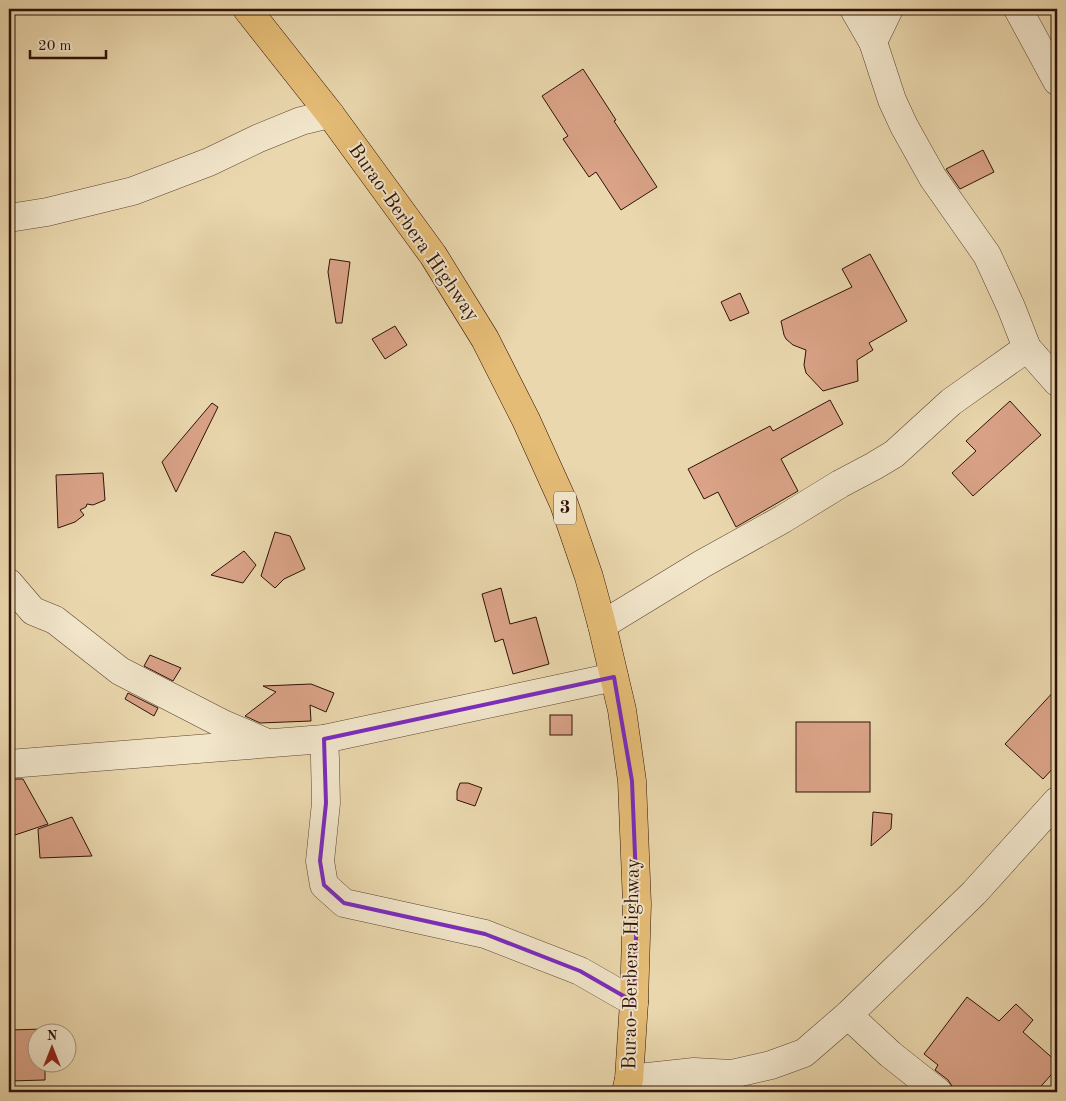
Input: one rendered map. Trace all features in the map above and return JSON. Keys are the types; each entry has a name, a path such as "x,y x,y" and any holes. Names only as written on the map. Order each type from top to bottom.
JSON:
{"highway":[{"name":"Burao-Berbera Highway","path":"247,9 330,114 433,255 485,339 526,420 564,504 589,578 602,625 622,710 632,781 637,904 634,1002 628,1086"}],"street":[{"path":"854,9 873,42 892,100 904,126 933,178 987,255 1011,307 1027,348 1057,382"},
{"path":"873,42 889,9"},
{"path":"1018,9 1057,81"},
{"path":"9,218 47,212 133,191 210,162 259,138 301,121 330,114"},
{"path":"602,625 702,564 894,454 951,402 1027,348"},
{"path":"9,583 33,611 55,620 120,671 221,724 269,743"},
{"path":"9,764 324,739 614,677"},
{"path":"324,739 326,803 320,861 324,885 344,902 485,934 580,971 634,1002"},
{"path":"628,1086 694,1072 730,1083 804,1053 848,1015 974,893 1057,801"},
{"path":"848,1015 890,1054 938,1092"}],"highlighted area":[{"path":"614,677 632,781 637,904 634,1002 580,971 485,934 344,903 324,885 320,861 326,803 324,739"}],"building":[{"path":"583,69 657,187 621,210 596,172 589,177 563,139 568,136 542,96"},
{"path":"983,150 994,172 960,189 946,169"},
{"path":"870,254 907,321 869,343 873,350 857,360 858,381 823,391 806,373 804,365 806,350 793,345 786,339 781,321 852,287 842,269"},
{"path":"330,259 350,262 342,323 336,323 328,272"},
{"path":"740,293 749,313 730,321 721,302"},
{"path":"395,326 407,345 385,359 372,339"},
{"path":"830,400 843,424 781,459 798,491 736,527 718,492 704,499 688,469 770,426 773,431"},
{"path":"1010,401 1041,435 973,496 952,473 976,451 966,441"},
{"path":"212,403 218,407 176,492 162,462"},
{"path":"103,473 105,500 93,505 87,504 86,507 80,510 84,515 75,522 58,528 56,475"},
{"path":"275,532 290,536 305,569 284,579 275,588 261,576"},
{"path":"244,551 256,565 243,583 211,575"},
{"path":"501,588 510,624 536,617 549,664 513,674 503,639 495,642 482,594"},
{"path":"150,655 181,668 173,681 144,666"},
{"path":"311,684 334,693 326,712 310,705 311,721 260,723 245,716 276,692 263,686"},
{"path":"1057,688 1057,764 1043,779 1005,744"},
{"path":"128,693 158,708 154,716 125,699"},
{"path":"550,715 572,715 572,735 550,735"},
{"path":"796,722 870,722 870,792 796,792"},
{"path":"9,779 23,779 48,824 9,837"},
{"path":"460,783 468,783 482,788 475,806 457,800 457,791"},
{"path":"873,812 892,814 891,829 871,846"},
{"path":"72,817 92,856 40,858 38,829"},
{"path":"967,997 999,1021 1016,1004 1033,1020 1023,1032 1057,1062 1057,1068 1036,1092 953,1092 948,1080 935,1070 938,1065 924,1054"},
{"path":"28,1029 28,1074 45,1074 45,1080 9,1081 9,1030"}]}
